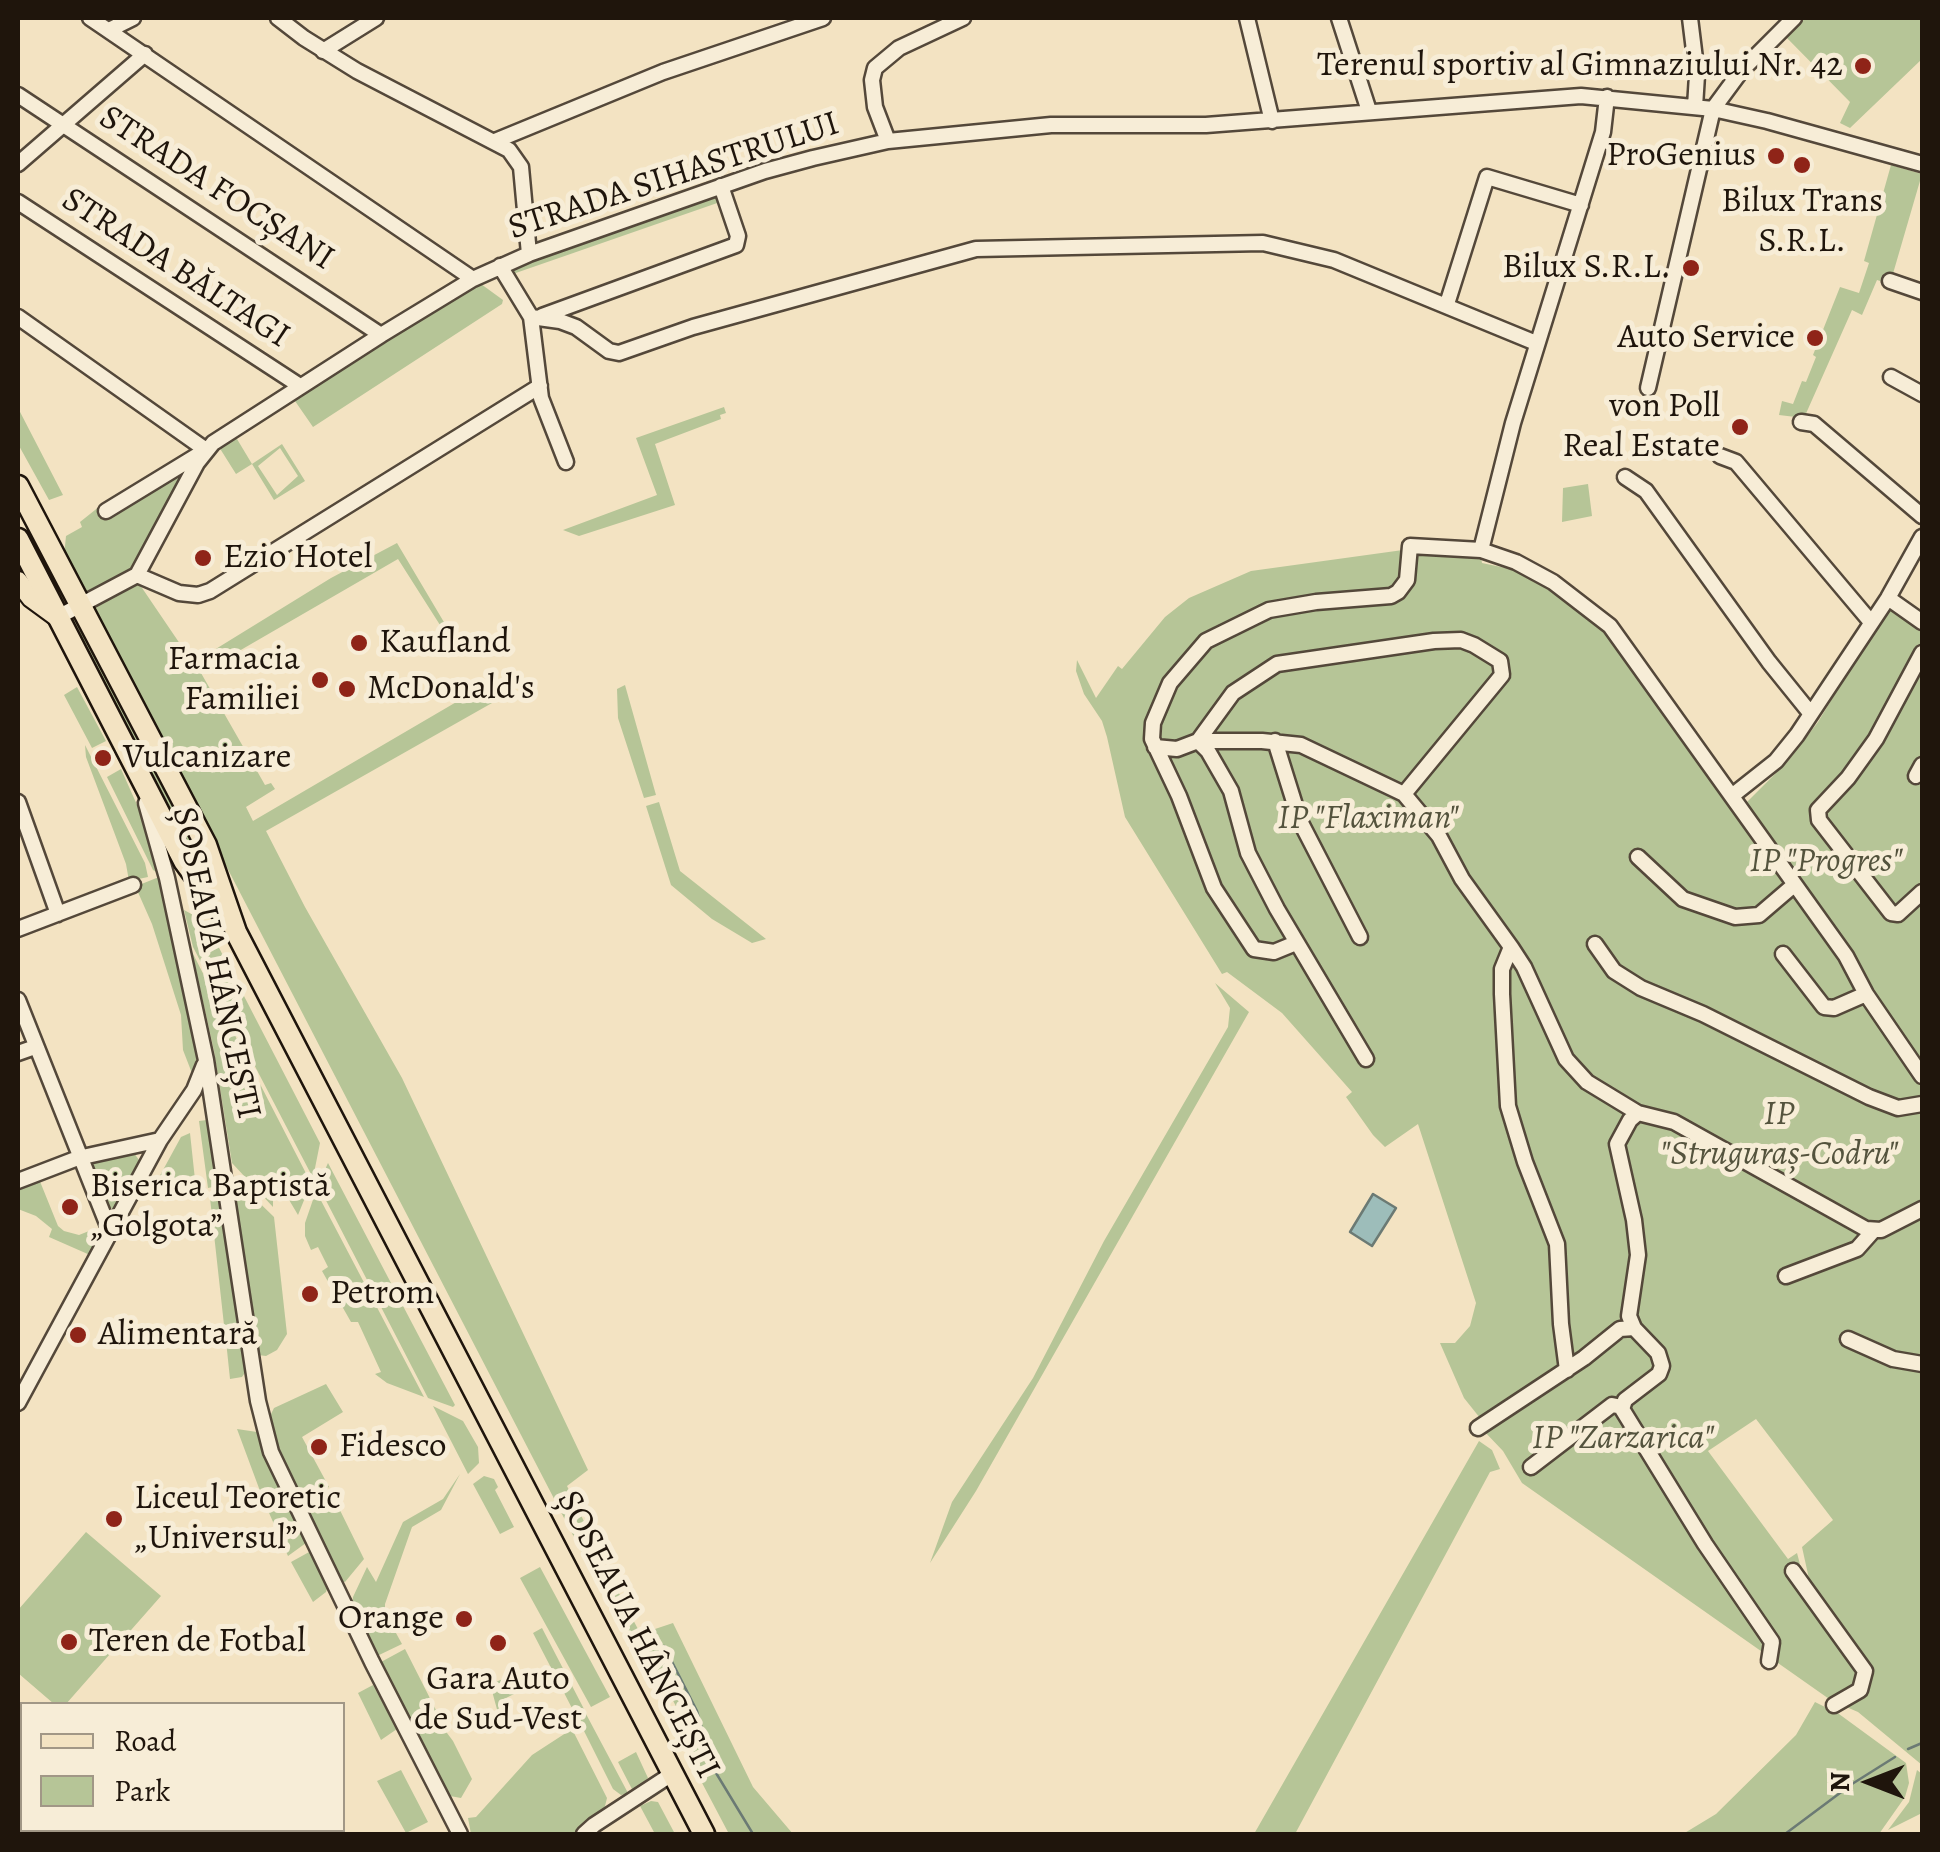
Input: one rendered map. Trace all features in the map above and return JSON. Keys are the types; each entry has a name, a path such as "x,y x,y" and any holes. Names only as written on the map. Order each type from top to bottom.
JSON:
{"highway":[{"name":"ȘOSEAUA HÂNCEȘTI","path":"18,486 206,846 236,932 704,1834"},
{"name":"ȘOSEAUA HÂNCEȘTI","path":"18,539 184,862 236,932"}],"main road":[{"path":"18,581 32,598 58,617"}],"street":[{"path":"90,18 473,280"},
{"path":"109,30 134,18"},
{"path":"278,18 323,51 509,150 521,167 529,254"},
{"path":"323,51 376,18"},
{"path":"495,141 663,72 823,18"},
{"path":"888,141 875,107 874,68 899,48 963,18"},
{"path":"1247,18 1272,120"},
{"path":"1339,18 1369,111"},
{"path":"1690,18 1697,75 1696,107"},
{"path":"1648,388 1713,109 1740,71 1794,18"},
{"path":"18,164 145,54"},
{"name":"STRADA FOCȘANI","path":"18,95 381,336"},
{"name":"STRADA SIHASTRULUI","path":"106,511 300,386 500,266 721,186 813,158 888,141 1051,125 1206,125 1567,96 1713,109 1922,164"},
{"path":"1482,550 1536,343 1603,132 1607,97"},
{"path":"1447,304 1487,178 1581,205"},
{"path":"536,317 736,245 738,236 721,186"},
{"name":"STRADA BĂLTAGI","path":"18,202 300,386"},
{"path":"536,317 576,327 620,354 710,322 976,248 1263,243 1334,260 1536,343"},
{"path":"500,266 536,317 541,398 566,462"},
{"path":"1890,281 1922,292"},
{"path":"18,317 206,450"},
{"path":"1890,378 1922,394"},
{"path":"58,617 138,575 178,594 210,591 540,386"},
{"path":"1801,422 1814,424 1922,516"},
{"name":"STRADA SIHASTRULUI","path":"138,575 206,450"},
{"path":"1720,456 1736,462 1870,621"},
{"path":"1625,477 1646,491 1811,714"},
{"path":"1733,796 1776,761 1811,714 1888,598 1922,537"},
{"path":"1296,943 1274,952 1254,949 1214,888 1156,747 1152,723 1170,683 1206,641 1269,610 1391,596 1407,580 1410,546 1482,550 1516,562 1553,582 1610,626 1846,956 1866,994 1922,1076"},
{"path":"1888,598 1922,622"},
{"path":"1198,741 1232,694 1277,664 1422,642 1461,640 1474,644 1500,661 1502,675 1404,794"},
{"path":"1922,653 1876,739 1818,810 1819,820 1891,913 1898,914 1922,892"},
{"path":"1156,747 1177,749 1198,741 1275,741 1310,748 1404,794 1438,836 1462,879 1511,947 1574,1071 1638,1113 1674,1122 1873,1231"},
{"path":"1198,741 1231,790 1248,853 1296,943 1366,1059"},
{"path":"1275,741 1300,821 1360,937"},
{"name":"ȘOSEAUA HÂNCEȘTI","path":"140,778 167,878 206,1060 258,1400 271,1452 460,1834"},
{"path":"18,802 58,914"},
{"path":"1638,857 1682,899 1735,917 1760,915 1794,884"},
{"path":"18,929 133,885"},
{"path":"1595,944 1614,971 1641,988 1869,1097 1898,1108 1922,1104"},
{"path":"1511,947 1503,966 1502,982 1508,1106 1524,1162 1557,1244 1568,1370"},
{"path":"1783,954 1824,1007 1834,1008 1866,994"},
{"path":"18,1000 110,1231"},
{"path":"18,1053 35,1046"},
{"path":"18,1403 160,1140 194,1090 206,1060"},
{"path":"1622,1406 1662,1366 1658,1353 1634,1328 1629,1316 1638,1256 1617,1144 1638,1113"},
{"path":"18,1181 78,1158 160,1140"},
{"path":"1786,1276 1857,1248 1873,1231 1922,1209"},
{"path":"1478,1428 1568,1370 1620,1329 1634,1328"},
{"path":"1848,1340 1893,1358 1922,1364"},
{"path":"1531,1467 1612,1405 1622,1406"},
{"path":"1622,1406 1705,1544 1772,1642 1769,1661"},
{"path":"1793,1571 1864,1668 1860,1690 1834,1705"},
{"path":"584,1834 672,1774"}],"green space":[{"name":"Terenul sportiv al Gimnaziului Nr. 42","path":"1802,18 1922,18 1922,59 1850,128 1840,123 1850,102 1784,35"},
{"path":"1891,165 1922,174 1889,284 1877,280 1862,315 1852,310 1804,418 1779,415 1782,401 1793,404 1802,381 1806,382 1840,287 1859,293"},
{"path":"719,192 723,201 510,275 510,267"},
{"path":"481,284 503,300 502,304 313,427 295,401 265,419 262,415"},
{"path":"724,407 726,413 720,415 721,419 655,444 675,505 579,536 563,530 657,495 636,438"},
{"path":"18,408 63,495 49,500 18,444"},
{"path":"234,434 252,464 236,474 219,447"},
{"path":"282,444 305,481 274,500 252,464","holes":["280,448 298,476 277,495 258,466"]},
{"path":"190,464 141,556 128,572 85,592 64,556 66,536 82,527 80,522 100,506 104,516"},
{"path":"1588,484 1592,516 1562,522 1563,488"},
{"path":"397,543 451,634 447,636 398,559 201,673 265,785 271,783 275,789 246,807 253,821 482,687 492,703 266,831 402,1078 588,1470 567,1486 602,1559 591,1570 92,607 138,582 193,663 331,578"},
{"path":"1403,550 1404,555 1481,558 1482,563 1520,571 1561,595 1605,631 1746,812 1747,802 1788,761 1818,722 1882,616 1892,610 1922,630 1922,1765 1858,1712 1844,1706 1869,1678 1811,1588 1802,1547 1833,1520 1756,1419 1708,1451 1788,1559 1797,1553 1805,1583 1859,1668 1857,1687 1832,1701 1522,1483 1464,1398 1440,1343 1455,1343 1470,1326 1476,1303 1418,1124 1385,1147 1373,1135 1346,1097 1352,1092 1282,1013 1227,972 1222,974 1125,817 1107,737 1102,721 1084,694 1076,671 1077,660 1096,698 1118,666 1122,669 1165,617 1189,598 1251,571"},
{"path":"74,616 197,854 192,853 70,620"},
{"path":"625,685 656,795 644,798 618,718 617,689"},
{"path":"77,687 106,741 92,748 64,695"},
{"path":"85,745 145,863 148,877 129,881"},
{"path":"121,769 146,825 158,873 153,870 107,777"},
{"path":"659,802 680,871 766,939 752,943 712,919 671,885 646,806"},
{"path":"159,877 199,1056 195,1081 183,1050 181,1015 137,890 139,885"},
{"path":"184,910 197,917 210,942 215,940 320,1143 313,1178 193,947"},
{"path":"192,952 311,1183 298,1215 285,1193 273,1200 273,1207 232,1163 214,1051"},
{"path":"1215,983 1249,1012 976,1491 930,1563 952,1502 1033,1378 1104,1241 1228,1027 1230,1008"},
{"path":"207,1120 217,1186 208,1188 199,1121"},
{"path":"190,1133 196,1189 157,1181 181,1137"},
{"path":"134,1153 139,1160 113,1209 108,1206 91,1163"},
{"path":"328,1163 453,1407 428,1398 318,1185"},
{"path":"39,1179 58,1226 79,1235 94,1229 99,1232 90,1255 49,1237 52,1229 36,1216 18,1209 19,1187"},
{"path":"239,1183 274,1217 287,1334 277,1350 266,1356 258,1355 234,1185"},
{"path":"316,1191 424,1397 387,1383 375,1374 381,1372 358,1322 351,1322 322,1271 328,1267 318,1247 311,1250 305,1236 305,1223"},
{"path":"218,1197 228,1237 226,1248 240,1324 224,1325 210,1198"},
{"path":"241,1330 246,1371 242,1377 230,1379 225,1331"},
{"path":"326,1384 343,1412 302,1437 329,1487 311,1495 303,1494 293,1488 269,1418 274,1408"},
{"path":"433,1406 463,1421 478,1447 479,1463 468,1474"},
{"path":"237,1429 257,1432 281,1492 263,1499"},
{"path":"1479,1441 1492,1450 1500,1469 1490,1472 1295,1834 1254,1834"},
{"path":"460,1474 441,1510 412,1527 385,1604 385,1613 402,1644 377,1656 352,1604 353,1597 367,1567 376,1582 403,1522 443,1499"},
{"path":"484,1476 494,1479 498,1487 495,1490 514,1527 500,1534 473,1484"},
{"path":"333,1496 364,1559 345,1582 309,1520 314,1506"},
{"path":"285,1499 306,1543 288,1556 266,1506"},
{"name":"Teren de Fotbal","path":"86,1532 161,1596 68,1702 52,1702 18,1673 18,1610"},
{"path":"311,1551 328,1586 313,1602 291,1562"},
{"path":"540,1567 610,1697 591,1707 520,1578"},
{"path":"612,1580 639,1631 629,1642 601,1590"},
{"path":"673,1623 753,1787 793,1834 729,1834 672,1726 683,1719 653,1664 642,1669 635,1655 655,1629"},
{"path":"542,1628 584,1709 575,1714 533,1633"},
{"path":"405,1649 438,1721 472,1779 461,1798 450,1796 381,1662"},
{"path":"526,1669 534,1684 502,1700 505,1708 498,1713 492,1691 487,1693 484,1687"},
{"path":"373,1685 397,1729 381,1740 358,1693"},
{"path":"1815,1702 1839,1714 1906,1763 1909,1783 1905,1797 1879,1834 1683,1834 1716,1814 1796,1735"},
{"path":"586,1714 627,1794 613,1789 578,1719"},
{"path":"572,1729 607,1798 604,1810 576,1834 471,1834 468,1818 476,1817 532,1755"},
{"path":"636,1752 648,1778 633,1791 618,1762"},
{"path":"401,1770 428,1822 406,1833 377,1781"},
{"path":"1917,1770 1922,1774 1922,1813 1888,1830 1909,1802"},
{"path":"658,1802 675,1834 655,1834 640,1806"}],"water":[{"path":"1373,1194 1396,1208 1372,1246 1350,1232"}],"waterway":[{"path":"664,1646 697,1711 713,1768 753,1834"},
{"path":"1908,1749 1922,1743"},
{"path":"1785,1834 1895,1757"}],"place":[{"name":"Terenul sportiv al Gimnaziului Nr. 42","path":"1863,66"},
{"name":"ProGenius","path":"1776,156"},
{"name":"Bilux Trans S.R.L.","path":"1802,165"},
{"name":"Bilux S.R.L.","path":"1691,268"},
{"name":"Auto Service","path":"1815,338"},
{"name":"von Poll Real Estate","path":"1740,427"},
{"name":"Ezio Hotel","path":"203,558"},
{"name":"Kaufland","path":"359,643"},
{"name":"Farmacia Familiei","path":"320,680"},
{"name":"McDonald's","path":"347,689"},
{"name":"Vulcanizare","path":"103,758"},
{"name":"Biserica Baptistă „Golgota”","path":"70,1207"},
{"name":"Petrom","path":"310,1294"},
{"name":"Alimentară","path":"78,1335"},
{"name":"Fidesco","path":"319,1447"},
{"name":"Liceul Teoretic „Universul”","path":"114,1519"},
{"name":"Orange","path":"464,1619"},
{"name":"Teren de Fotbal","path":"69,1642"},
{"name":"Gara Auto de Sud-Vest","path":"498,1643"}],"park label":[{"name":"IP \"Flaximan\"","path":"1368,819"},
{"name":"IP \"Progres\"","path":"1826,862"},
{"name":"IP \"Struguraș-Codru\"","path":"1779,1135"},
{"name":"IP \"Zarzarica\"","path":"1623,1439"}]}
